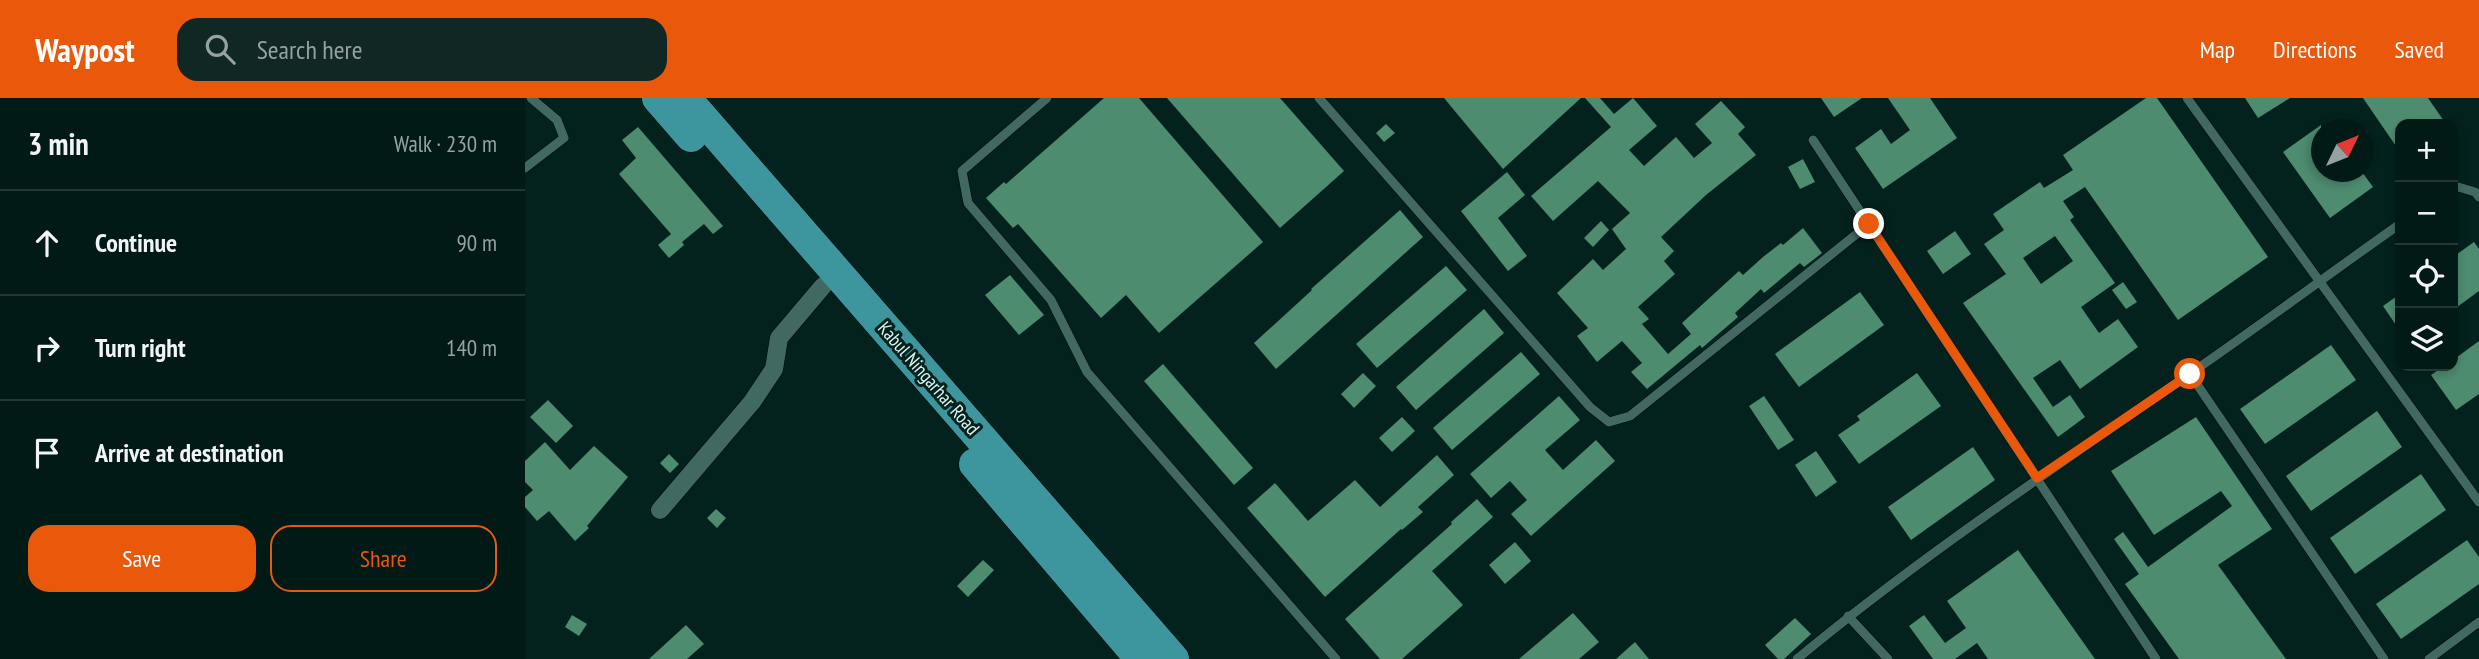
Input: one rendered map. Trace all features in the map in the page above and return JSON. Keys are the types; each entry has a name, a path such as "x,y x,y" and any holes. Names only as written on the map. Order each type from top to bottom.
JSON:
{"highway":[{"name":"Kabul Ningarhar Road","path":"669,100 823,286 1141,659"},
{"name":"Kabul Ningarhar Road","path":"669,100 1173,659"}],"street":[{"path":"660,510 752,402 774,369 779,338 823,286"}],"lane":[{"path":"525,168 564,138 557,120 531,98"},
{"path":"1047,98 962,171 968,203 1051,300 1087,372 1336,659"},
{"path":"1319,98 1590,407 1609,422 1630,416 1869,224"},
{"path":"2187,98 2479,502"},
{"path":"1813,139 2156,659"},
{"path":"2458,187 2478,193"},
{"path":"1797,659 1848,616 2037,478 2190,374 2395,227"},
{"path":"2190,374 2383,659"},
{"path":"1848,616 1888,659"},
{"path":"2429,659 2479,622"}],"building":[{"path":"1104,98 1139,98 1263,242 1159,333 1126,295 1101,318 1018,224 1013,228 986,198 1004,182 1006,184"},
{"path":"1167,98 1280,98 1344,171 1280,228"},
{"path":"1444,98 1581,98 1503,169"},
{"path":"1585,98 1600,98 1614,114 1633,98 1657,126 1629,150 1644,166 1676,137 1694,158 1712,143 1695,124 1721,101 1745,127 1738,134 1756,155 1706,195 1661,237 1674,251 1664,261 1675,274 1638,307 1649,319 1642,324 1668,354 1691,334 1682,323 1739,271 1743,275 1803,228 1822,253 1804,267 1800,263 1764,293 1761,289 1735,313 1738,317 1647,389 1631,372 1642,363 1622,341 1597,362 1577,336 1588,328 1557,293 1593,259 1603,270 1626,249 1612,229 1630,213 1598,181 1553,221 1531,196 1611,127"},
{"path":"1821,98 1862,98 1834,117"},
{"path":"1888,98 1930,98 1957,138 1883,189 1855,148 1881,129 1891,144 1910,130"},
{"path":"2146,98 2157,98 2268,257 2178,320 2085,187 2063,201 2074,217 2070,220 2115,283 2081,307 2099,333 2118,319 2138,347 2080,389 2060,360 2033,378 2053,407 2070,395 2085,417 2058,437 1963,303 2006,274 1984,244 2004,230 1993,214 2040,182 2044,188 2073,170 2063,155","holes":["2055,236 2073,261 2041,284 2023,258"]},
{"path":"2245,98 2290,98 2258,118"},
{"path":"2363,98 2428,98 2443,119 2395,119 2395,145"},
{"path":"1386,124 1395,133 1384,142 1376,133"},
{"path":"638,127 723,226 713,234 704,224 682,242 684,245 669,258 658,245 671,234 619,174 636,158 622,140"},
{"path":"2311,132 2311,182 2369,182 2373,187 2330,218 2283,152"},
{"path":"1803,159 1815,182 1800,189 1788,167"},
{"path":"1507,172 1525,195 1498,218 1527,256 1508,271 1461,211"},
{"path":"1400,210 1423,237 1276,369 1254,343"},
{"path":"1601,221 1609,230 1593,247 1584,238"},
{"path":"1955,231 1971,254 1943,274 1927,251"},
{"path":"2474,242 2479,249 2479,291 2458,306 2458,253"},
{"path":"1446,266 1467,290 1377,368 1356,344"},
{"path":"1010,275 1044,315 1019,335 985,295"},
{"path":"2123,282 2137,302 2126,309 2112,290"},
{"path":"1860,292 1884,325 1799,387 1775,354"},
{"path":"2395,298 2395,324 2383,306"},
{"path":"1484,309 1504,333 1416,410 1396,387"},
{"path":"2479,341 2479,394 2456,410 2431,375 2437,371 2458,371 2458,356"},
{"path":"2331,345 2356,380 2265,444 2240,409"},
{"path":"1521,352 1540,374 1452,450 1433,428"},
{"path":"1163,364 1253,468 1234,485 1144,381"},
{"path":"1363,373 1376,386 1354,408 1341,394"},
{"path":"1917,373 1941,406 1859,464 1838,435 1860,420 1857,416"},
{"path":"1559,396 1580,420 1545,450 1563,470 1596,440 1615,461 1531,536 1511,514 1527,500 1510,481 1491,498 1470,474"},
{"path":"1764,396 1794,440 1778,450 1749,406"},
{"path":"548,400 573,426 556,443 530,417"},
{"path":"2377,411 2402,447 2311,511 2286,476"},
{"path":"1402,417 1415,431 1392,452 1379,438"},
{"path":"2196,417 2272,529 2218,565 2286,659 2179,659 2125,584 2139,574 2114,539 2123,532 2148,567 2232,506 2221,491 2154,535 2111,471"},
{"path":"545,442 570,470 594,446 628,477 587,526 589,528 575,541 549,511 537,521 525,507 525,497 533,490 525,482 525,461"},
{"path":"1973,447 1995,480 1911,540 1888,507"},
{"path":"1816,451 1837,482 1816,497 1795,465"},
{"path":"669,454 679,464 670,473 660,463"},
{"path":"1437,455 1454,475 1418,507 1423,512 1325,597 1247,508 1275,483 1308,521 1355,480 1380,507"},
{"path":"2421,474 2446,510 2355,574 2330,538"},
{"path":"1477,499 1493,517 1432,571 1463,605 1402,659 1380,659 1345,619"},
{"path":"716,509 726,518 717,528 707,518"},
{"path":"2467,540 2479,557 2479,584 2401,639 2376,604"},
{"path":"1515,542 1531,561 1505,584 1489,565"},
{"path":"2018,550 2095,659 1988,659 1977,643 1955,659 1933,659 1909,626 1924,615 1945,643 1966,628 1947,601"},
{"path":"983,560 994,570 968,597 957,586"},
{"path":"1573,613 1599,642 1579,659 1519,659"},
{"path":"572,615 587,624 579,636 565,627"},
{"path":"1795,618 1811,634 1784,659 1778,659 1765,645"},
{"path":"686,625 704,644 687,659 649,659"},
{"path":"1635,642 1649,659 1616,659"}],"route":[{"path":"1869,224 2037,478 2190,374"}]}
